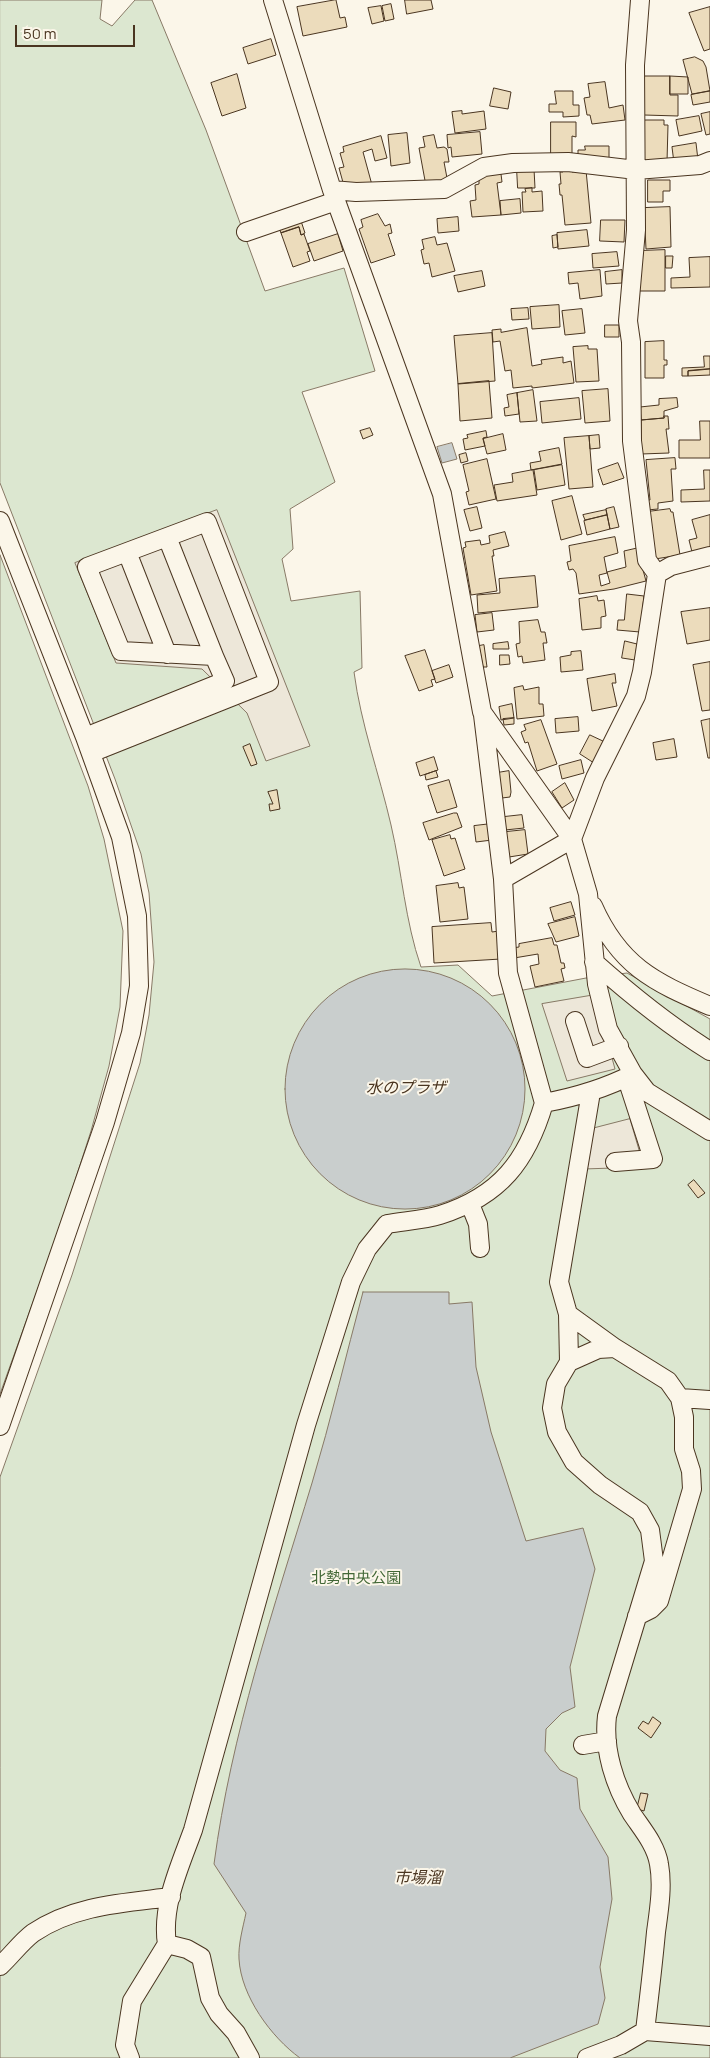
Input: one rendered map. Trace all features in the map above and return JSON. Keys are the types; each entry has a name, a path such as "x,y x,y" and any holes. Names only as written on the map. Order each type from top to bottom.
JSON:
{"street":[{"path":"130,2058 125,2045 132,2001 167,1944 164,1926 171,1897 193,1830 306,1425 351,1282 367,1250 387,1224 439,1216 470,1204 498,1185 515,1168 538,1124 544,1102 508,973 503,879 482,712 442,494 334,195 273,0"},
{"path":"503,879 572,839 595,778 636,696 654,602 657,574 647,560 632,441 632,386 627,306 636,230 635,65 640,0"},
{"path":"246,232 334,195 356,192 444,189 484,167 513,163 568,162 636,170 700,165 710,161"},
{"path":"0,521 88,745 121,837 137,916 139,986 131,1033 106,1122 0,1426"},
{"path":"88,745 269,682 207,522 87,567 121,651 214,656"},
{"path":"88,745 225,681 167,537"},
{"path":"127,552 167,654"},
{"path":"657,574 671,566 710,556"},
{"path":"482,712 572,839 588,894 604,932 636,968 662,984 710,1006"},
{"path":"588,894 597,984 608,1029 633,1074 647,1092 710,1131"},
{"path":"594,962 668,1025 710,1051"},
{"path":"575,1022 587,1058 619,1046"},
{"path":"544,1102 572,1098 605,1088 633,1074"},
{"path":"616,1162 653,1159 629,1085 633,1074"},
{"path":"591,1092 559,1282 568,1314 569,1362 556,1384 552,1408 556,1432 574,1462 600,1485 640,1512 650,1530 654,1561 607,1716 606,1742 618,1785 631,1812 650,1841 659,1862 660,1900 645,2031"},
{"path":"470,1204 478,1224 480,1248"},
{"path":"568,1314 615,1348 668,1381 680,1398 684,1418 684,1449 690,1471 692,1489 659,1600 651,1609 637,1616"},
{"path":"569,1362 598,1349 615,1348"},
{"path":"680,1398 710,1400"},
{"path":"583,1744 606,1742"},
{"path":"0,1966 33,1934 69,1914 109,1904 171,1897"},
{"path":"167,1944 187,1949 202,1957 210,1998 219,2014 236,2033 250,2058"},
{"path":"587,2058 621,2045 645,2031 710,2036"}],"green space":[{"name":"北勢中央公園","path":"0,0 102,0 100,19 112,26 135,0 152,0 206,130 265,291 344,268 375,371 302,392 335,482 290,509 293,549 282,559 291,601 360,591 362,668 354,672 357,692 391,825 407,914 421,967 458,965 492,996 586,978 627,973 710,1019 710,2058 0,2058 0,1477 72,1275 140,1063 149,1015 154,962 149,893 141,854 115,779 0,483"},
{"path":"0,555 88,786 104,839 123,931 120,1007 109,1066 91,1131 60,1227 0,1394"}],"shaded area":[{"path":"217,510 310,746 266,761 247,713 202,669 116,663 75,563"},
{"path":"595,995 615,1069 567,1081 542,1004"},
{"path":"630,1119 644,1167 583,1169 591,1129"}],"water":[{"path":"452,443 457,459 442,463 437,447"},
{"name":"水のプラザ","path":"405,969 440,974 451,978 472,989 490,1004 505,1022 516,1043 520,1054 525,1089 520,1124 516,1135 505,1156 490,1174 472,1189 451,1200 440,1204 405,1209 370,1204 359,1200 338,1189 320,1174 305,1156 294,1135 290,1124 285,1089 290,1054 294,1043 305,1022 320,1004 338,989 359,978 370,974"},
{"name":"市場溜","path":"363,1292 449,1292 449,1304 472,1302 476,1367 491,1432 526,1541 583,1528 595,1569 570,1667 575,1707 562,1713 546,1729 545,1751 560,1770 577,1778 580,1809 608,1857 612,1899 600,1967 605,1998 598,2024 510,2058 300,2058 268,2027 245,1987 239,1954 246,1913 214,1864 231,1767 242,1719 319,1459"}],"building":[{"path":"336,0 340,18 345,17 347,27 303,36 297,7"},
{"path":"405,0 431,0 433,9 407,14"},
{"path":"391,4 394,19 385,21 382,6"},
{"path":"381,6 384,21 372,24 368,8"},
{"path":"710,7 710,49 704,51 689,13"},
{"path":"271,39 276,55 248,64 243,48"},
{"path":"695,57 703,61 706,67 710,91 692,94 683,60"},
{"path":"237,74 246,108 222,116 211,83"},
{"path":"644,76 670,76 670,95 678,95 678,116 644,115"},
{"path":"670,76 688,77 688,94 670,94"},
{"path":"605,82 609,108 623,105 625,120 592,124 590,115 587,115 584,98 590,97 588,84"},
{"path":"494,88 511,92 508,109 490,106"},
{"path":"555,91 573,91 573,105 579,105 579,116 563,117 563,112 549,112 549,104 556,104"},
{"path":"710,91 710,102 693,105 691,95"},
{"path":"462,111 462,114 484,111 486,129 455,133 452,112"},
{"path":"710,112 710,134 706,135 701,114"},
{"path":"699,116 702,131 679,136 676,120"},
{"path":"645,120 664,120 664,125 668,125 667,162 643,161"},
{"path":"551,122 576,122 576,137 572,136 572,157 551,157"},
{"path":"480,132 482,154 452,157 451,147 448,148 447,135"},
{"path":"407,133 410,163 391,166 388,135"},
{"path":"434,135 437,148 444,147 447,149 449,162 444,162 447,178 446,183 426,186 419,148 425,147 423,137"},
{"path":"381,136 387,158 375,161 372,149 363,152 372,185 344,186 339,168 344,167 340,153 344,152 343,147"},
{"path":"696,143 698,160 674,163 672,147"},
{"path":"585,146 609,146 609,160 578,157 578,150 585,150"},
{"path":"572,168 572,172 586,170 591,223 565,225 562,195 560,195 560,172 563,172 562,169"},
{"path":"517,169 534,169 535,188 518,188"},
{"path":"501,174 502,182 497,183 501,215 472,217 470,201 476,200 475,185 479,184 479,176"},
{"path":"648,180 670,180 670,191 663,191 663,202 648,202"},
{"path":"532,188 532,192 542,191 543,211 523,212 522,192 526,192 525,189"},
{"path":"520,199 521,213 501,215 500,201"},
{"path":"670,207 671,247 646,249 644,208"},
{"path":"378,214 385,226 390,224 392,233 388,234 395,255 371,263 359,229 363,227 361,220"},
{"path":"458,217 459,231 438,233 437,219"},
{"path":"601,220 625,220 624,242 600,241"},
{"path":"301,221 305,233 301,235 299,227 281,233 279,228"},
{"path":"299,227 301,235 304,234 310,251 307,252 310,261 293,267 281,233"},
{"path":"587,230 589,246 558,249 557,233"},
{"path":"338,234 343,251 314,261 308,244"},
{"path":"557,235 558,247 553,248 552,236"},
{"path":"435,237 437,245 447,243 455,271 432,277 429,263 424,264 421,250 424,249 422,240"},
{"path":"665,250 665,291 638,291 639,251"},
{"path":"617,252 619,266 593,268 592,254"},
{"path":"666,256 673,256 672,268 666,268"},
{"path":"710,257 710,287 671,288 671,278 690,277 689,258"},
{"path":"600,270 602,296 580,299 578,283 569,284 568,273"},
{"path":"622,270 622,283 606,284 605,272"},
{"path":"482,271 485,286 458,292 454,276"},
{"path":"559,305 560,327 532,329 530,307"},
{"path":"528,308 529,319 512,320 511,309"},
{"path":"582,309 585,333 565,335 562,311"},
{"path":"605,325 619,325 619,337 605,337"},
{"path":"527,328 532,366 542,364 541,360 563,357 563,363 571,361 574,383 532,388 532,386 513,388 511,370 505,371 500,341 493,342 492,330 501,329 501,332"},
{"path":"492,333 495,381 458,384 454,336"},
{"path":"664,341 664,360 667,360 667,365 664,365 664,378 645,378 645,342"},
{"path":"588,346 588,349 597,349 599,381 576,382 573,347"},
{"path":"704,356 710,356 710,369 688,371 688,376 682,376 682,368 704,367"},
{"path":"710,369 710,375 688,376 688,371"},
{"path":"489,381 492,418 460,421 458,384"},
{"path":"608,389 610,421 585,423 582,391"},
{"path":"533,390 537,421 520,422 517,393"},
{"path":"517,393 519,414 505,416 504,408 509,407 507,395"},
{"path":"579,398 581,419 542,423 540,402"},
{"path":"677,398 678,407 664,411 664,418 641,420 640,407 659,405 659,399"},
{"path":"664,416 668,416 669,429 666,429 669,453 641,454 641,420 664,418"},
{"path":"700,421 710,421 710,458 679,458 679,440 700,440"},
{"path":"370,428 373,435 363,439 360,431"},
{"path":"486,431 487,437 483,438 485,446 465,450 463,439 468,438 467,435"},
{"path":"503,434 506,450 487,454 483,439"},
{"path":"599,435 600,448 590,449 589,436"},
{"path":"589,436 593,487 569,489 564,438"},
{"path":"559,448 562,464 531,470 530,463 541,461 539,452"},
{"path":"466,453 468,461 461,463 459,455"},
{"path":"675,458 676,469 671,469 673,501 658,503 658,509 647,510 647,500 650,500 646,460"},
{"path":"487,459 496,499 469,505 466,492 469,491 463,465"},
{"path":"618,463 624,478 603,485 598,470"},
{"path":"562,465 565,485 537,490 534,470"},
{"path":"533,470 537,495 497,501 494,485 513,482 512,474"},
{"path":"704,470 710,470 710,501 681,502 681,490 704,489"},
{"path":"572,496 582,534 561,540 552,501"},
{"path":"477,507 482,528 470,531 464,510"},
{"path":"614,507 619,527 610,529 606,509"},
{"path":"670,509 673,512 680,555 655,559 647,512"},
{"path":"606,510 607,515 585,520 583,515"},
{"path":"607,515 610,529 587,535 584,521"},
{"path":"710,515 710,547 692,552 689,540 697,538 692,520"},
{"path":"505,532 509,546 493,550 494,556 492,556 497,591 471,595 463,548 466,547 465,542 480,540 481,545 490,543 489,536"},
{"path":"615,537 618,553 604,557 607,573 599,575 601,586 610,583 607,572 626,567 624,551 637,548 646,581 614,589 579,594 576,573 573,569 569,570 567,562 571,561 569,546"},
{"path":"535,576 538,607 478,613 477,595 500,593 499,579"},
{"path":"627,594 644,596 640,632 617,630 618,620 624,620"},
{"path":"597,596 598,601 604,600 606,616 601,617 601,628 582,630 579,599"},
{"path":"710,608 710,640 687,644 681,612"},
{"path":"492,613 494,630 477,632 475,615"},
{"path":"538,620 541,632 545,632 547,643 543,643 545,660 523,663 522,656 518,657 516,644 520,643 519,622"},
{"path":"625,641 637,644 635,660 622,658"},
{"path":"508,642 509,649 493,649 493,644"},
{"path":"484,645 487,667 483,667 479,646"},
{"path":"425,650 435,679 431,680 433,686 419,691 405,656"},
{"path":"581,651 583,670 561,672 560,657 571,655 571,652"},
{"path":"500,655 509,655 510,664 500,665"},
{"path":"710,662 710,710 702,711 693,665"},
{"path":"449,665 453,677 436,683 432,671"},
{"path":"615,674 616,683 612,683 617,706 592,711 587,679"},
{"path":"523,686 524,690 539,687 539,704 543,704 544,716 517,719 514,688"},
{"path":"512,704 514,718 501,720 499,707"},
{"path":"578,717 579,731 556,733 555,719"},
{"path":"514,718 514,724 504,725 503,719"},
{"path":"710,719 710,758 708,758 701,721"},
{"path":"541,720 557,764 537,771 528,742 525,743 521,732 526,730 524,725"},
{"path":"590,735 605,742 594,763 580,754"},
{"path":"674,739 677,757 656,760 653,743"},
{"path":"250,744 257,764 251,766 243,747"},
{"path":"434,757 438,770 420,776 416,763"},
{"path":"581,760 584,773 562,779 559,766"},
{"path":"436,771 438,777 426,780 425,775"},
{"path":"509,771 510,797 502,798 497,773"},
{"path":"449,780 457,807 437,813 428,786"},
{"path":"565,783 574,800 562,808 552,792"},
{"path":"277,790 280,809 270,811 269,804 273,804 268,792"},
{"path":"457,813 462,827 429,840 423,823"},
{"path":"522,815 524,828 505,830 504,817"},
{"path":"491,824 492,840 476,842 474,826"},
{"path":"525,830 528,854 509,857 506,832"},
{"path":"450,835 451,839 455,838 465,869 444,876 432,840"},
{"path":"458,883 459,888 464,887 468,919 440,922 436,886"},
{"path":"571,902 575,915 554,921 550,908"},
{"path":"575,917 579,936 556,942 548,924"},
{"path":"491,923 492,932 499,931 501,959 434,963 432,927"},
{"path":"552,938 554,945 557,945 561,963 564,963 565,968 561,969 564,981 535,987 530,966 539,964 538,954 514,958 512,948 519,947 519,944"},
{"path":"694,1180 705,1193 698,1198 688,1185"},
{"path":"653,1717 661,1723 651,1738 638,1728 643,1721 648,1724"},
{"path":"641,1793 648,1794 644,1811 637,1809"}]}
